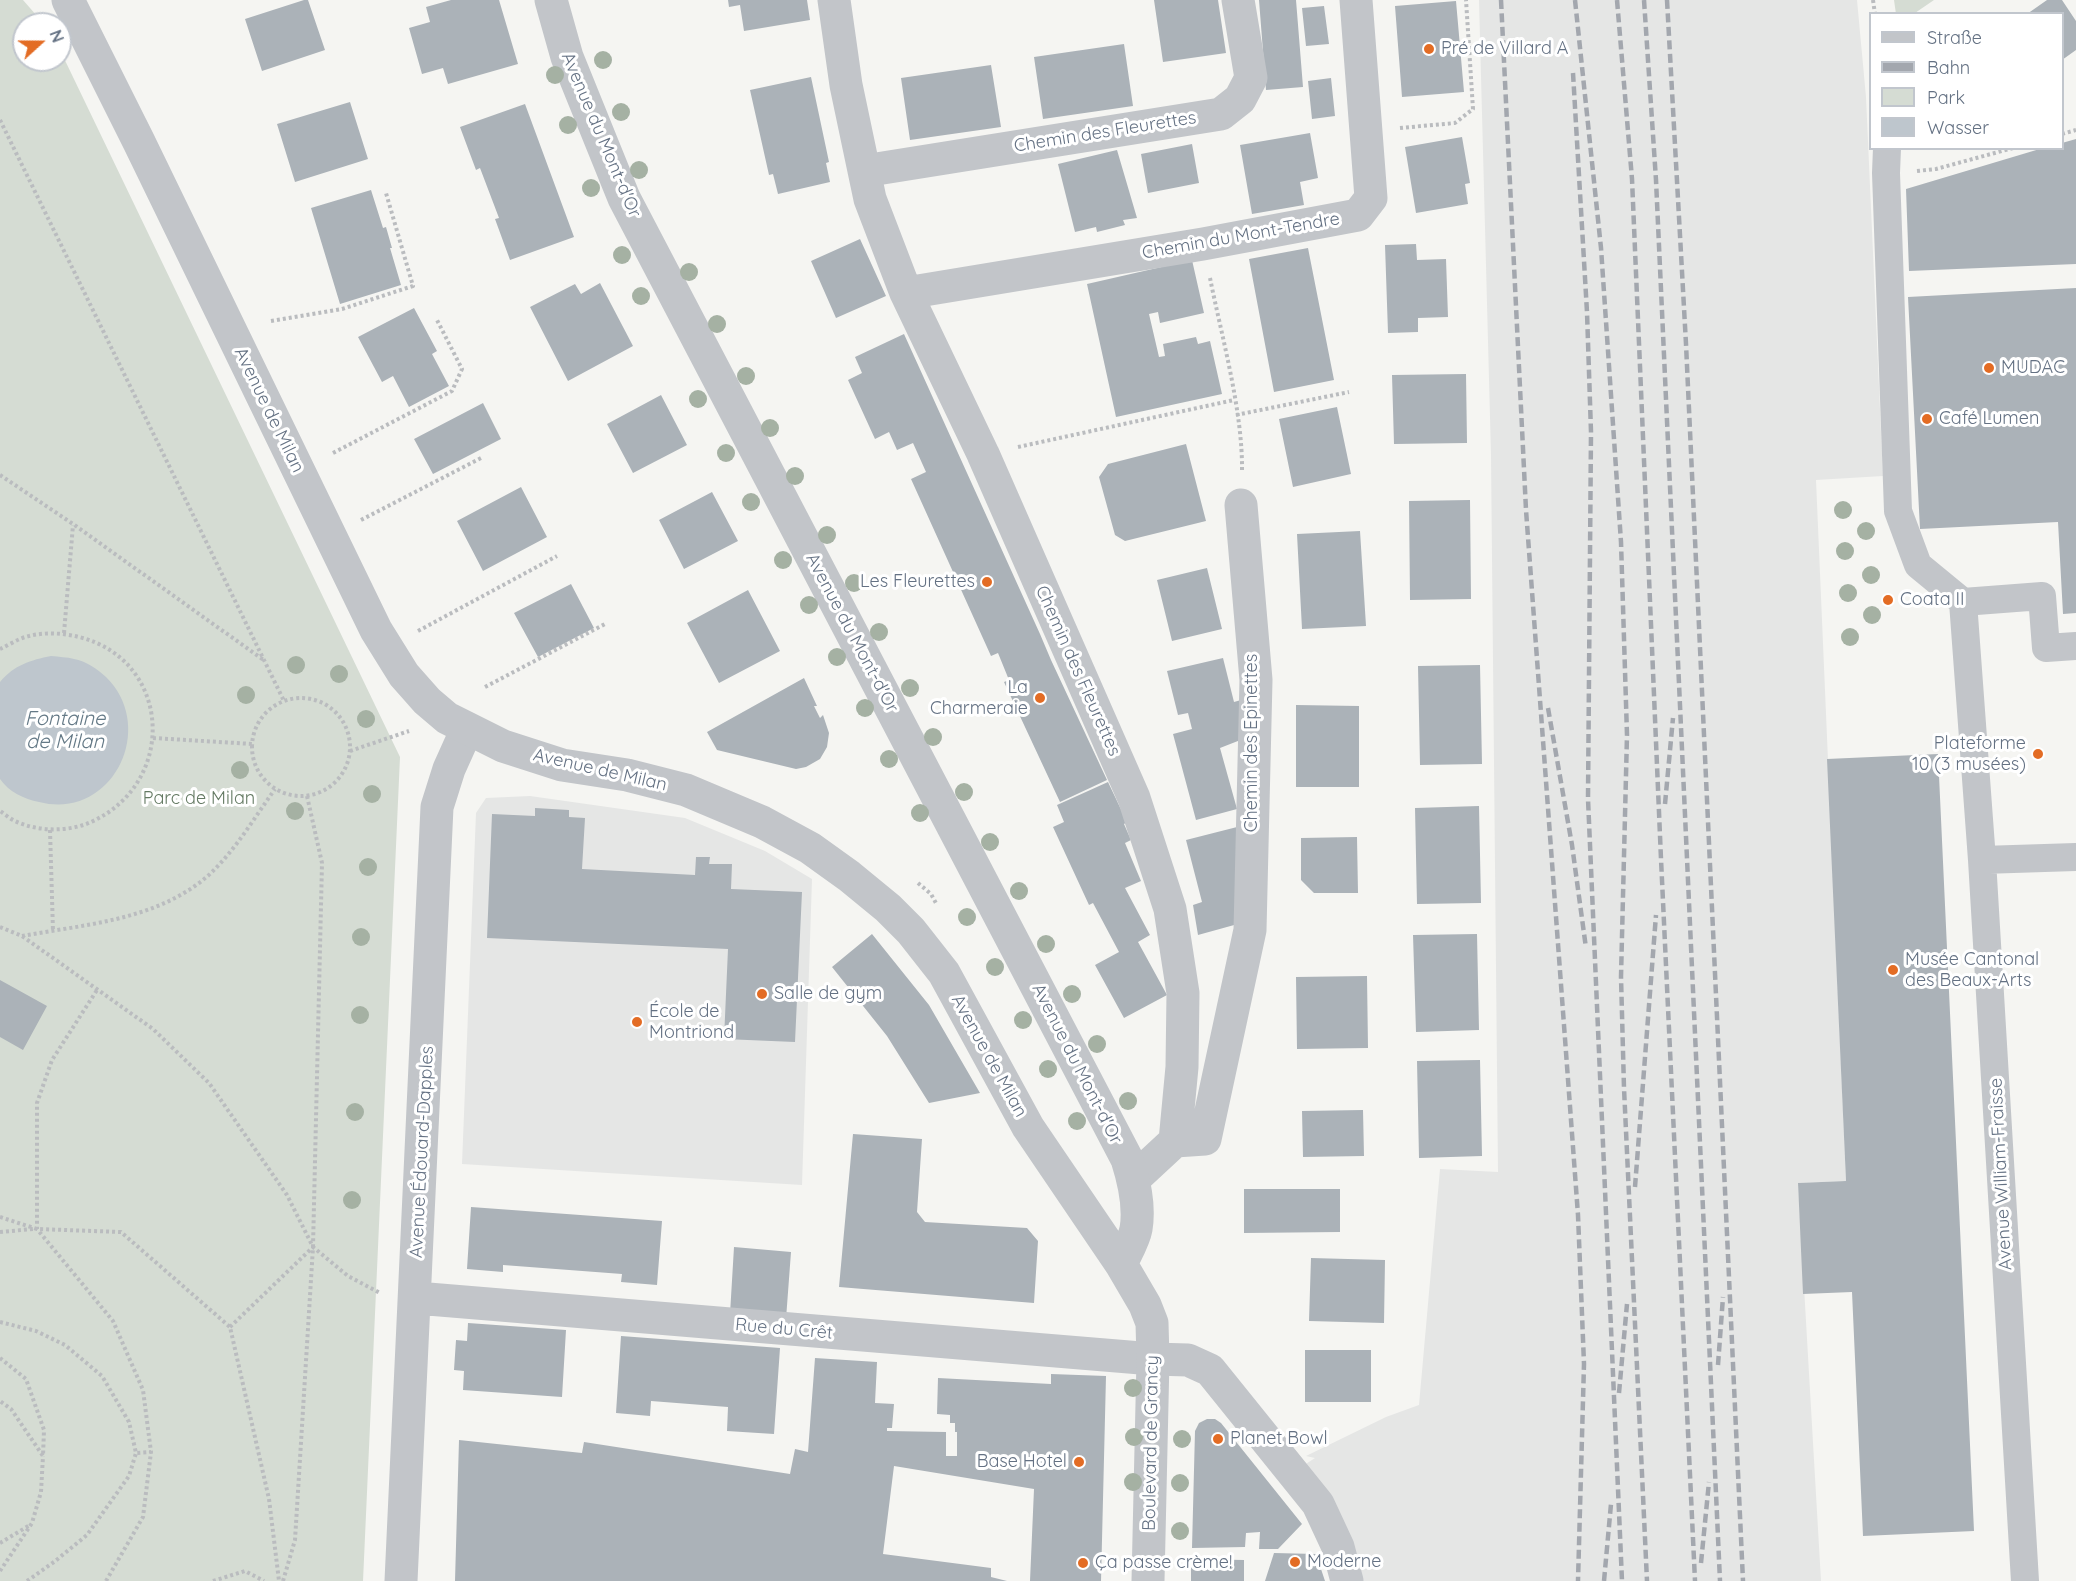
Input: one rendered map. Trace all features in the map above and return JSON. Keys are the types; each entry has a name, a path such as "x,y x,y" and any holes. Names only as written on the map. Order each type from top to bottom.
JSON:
{"street":[{"name":"Avenue de Milan","path":"68,0 120,102 376,630 404,675 427,701 457,723 502,746 562,765 627,775 686,790 762,822 810,848 888,908 911,931 944,973 1028,1127 1121,1264 1145,1305"},
{"name":"Avenue du Mont-d'Or","path":"551,0 567,57 624,198 1127,1159 1137,1197 1136,1230 1121,1264"},
{"name":"Chemin des Fleurettes","path":"834,0 846,85 870,199 906,293 983,454 1134,798 1170,909 1183,993 1182,1067 1175,1141"},
{"name":"Chemin des Fleurettes","path":"864,171 1221,114 1240,99 1251,78 1238,0"},
{"name":"Chemin du Mont-Tendre","path":"906,293 1203,244 1358,215 1371,198 1356,0"},
{"path":"1887,161 1898,511 1918,565 1963,602 2042,596 2046,648 2076,646"},
{"name":"Chemin des Epinettes","path":"1175,1141 1205,1139 1250,930 1256,680 1241,505"},
{"name":"Avenue William-Fraisse","path":"1963,602 1982,860 2025,1581"},
{"name":"Avenue Édouard-Dapples","path":"401,1581 416,1298 437,807 449,769 457,723"},
{"path":"1982,860 2076,856"},
{"path":"1134,1179 1175,1141"},
{"name":"Rue du Crêt","path":"416,1298 1153,1359"},
{"name":"Boulevard de Grancy","path":"1145,1305 1152,1323 1153,1359 1148,1581"},
{"path":"1153,1359 1188,1360 1209,1370 1318,1504 1338,1547 1347,1581"}],"path":[{"path":"1366,132 1455,123 1473,109 1466,0"},
{"path":"0,120 284,701"},
{"path":"1887,161 1936,169 2006,150"},
{"path":"271,321 342,309 414,286 386,194"},
{"path":"1203,244 1234,400 1242,456 1241,505"},
{"path":"333,453 452,391 462,369 436,320"},
{"path":"1236,415 1349,392"},
{"path":"983,454 1234,400"},
{"path":"360,520 481,458"},
{"path":"0,475 73,524 265,662"},
{"path":"64,633 73,524"},
{"path":"418,631 557,556"},
{"path":"485,687 605,624"},
{"path":"0,649 29,636 64,633 93,640 119,656 139,680 151,708 153,738 146,768 130,794 108,814 80,827 50,830 15,822 0,811"},
{"path":"300,698 316,700 331,708 342,720 349,735 350,751 346,768 336,782 323,791 307,796 291,795 275,789 263,778 255,765 253,744 254,734 260,720 271,708 284,701 300,698"},
{"path":"350,751 457,723"},
{"path":"153,738 253,744"},
{"path":"22,936 137,915 186,893 212,872 236,844 275,789"},
{"path":"281,1581 295,1540 313,1247 322,863 307,796"},
{"path":"50,830 53,931"},
{"path":"918,883 933,898"},
{"path":"0,927 22,936 153,1029 209,1083 287,1194 313,1247 348,1276 380,1293"},
{"path":"37,1229 37,1103 52,1060 97,990"},
{"path":"0,1217 37,1229 112,1321 143,1390 151,1452 143,1517 106,1581"},
{"path":"0,1232 37,1229 121,1232 230,1327 269,1499 281,1581"},
{"path":"230,1327 313,1247"},
{"path":"0,1322 36,1331 65,1345 102,1376 129,1422 136,1453 129,1476 87,1535 27,1581"},
{"path":"0,1358 26,1378 44,1430 41,1492 32,1523 0,1571"},
{"path":"1,1404 11,1409 43,1456"},
{"path":"136,1453 151,1452"},
{"path":"0,1543 32,1523"},
{"path":"213,1581 245,1571 264,1581"}],"shaded area":[{"path":"1479,0 1857,0 1866,97 1883,476 1816,480 1846,1181 1798,1183 1821,1581 1347,1581 1292,1473 1315,1458 1306,1456 1386,1417 1419,1405 1440,1169 1498,1172 1491,455"},
{"name":"École de Montriond","path":"530,796 685,818 765,851 812,879 802,1185 462,1164 476,813 486,798"}],"green space":[{"name":"Parc de Milan","path":"0,0 23,0 34,12 12,12 12,72 71,72 400,757 363,1581 0,1581"},
{"path":"1894,0 1934,0 1916,12 1896,12"}],"water":[{"name":"Fontaine de Milan","path":"51,656 83,662 103,674 121,698 128,721 127,744 119,766 106,784 88,798 65,804 28,799 12,791 0,779 0,682 11,671 23,664"}],"building":[{"path":"308,0 325,50 262,71 245,19"},
{"path":"451,0 499,0 518,64 448,84 443,68 422,74 409,28 430,22 426,7"},
{"path":"728,0 807,0 810,20 744,31 740,5 729,7"},
{"path":"1154,0 1218,0 1226,53 1163,62"},
{"path":"1259,0 1296,0 1303,87 1266,90"},
{"path":"2047,0 2062,0 2076,21 2076,50 2064,59 2064,12 2030,12"},
{"name":"Pré de Villard A","path":"1456,1 1464,92 1402,97 1395,6"},
{"path":"1324,6 1329,44 1306,46 1302,8"},
{"path":"1124,44 1133,106 1043,119 1034,57"},
{"path":"991,65 1001,127 910,140 901,78"},
{"path":"811,77 829,162 826,163 830,182 778,194 773,174 769,175 750,90"},
{"path":"1331,78 1335,116 1312,119 1308,81"},
{"path":"350,102 368,159 295,182 277,124"},
{"path":"525,104 574,237 510,260 495,219 499,218 480,168 476,170 460,127"},
{"path":"1310,133 1318,178 1300,182 1304,205 1252,214 1240,145"},
{"path":"1462,137 1470,183 1465,184 1468,204 1416,213 1405,147"},
{"path":"2076,139 2076,264 1909,271 1906,189 2036,150 2064,150 2064,142"},
{"path":"1192,144 1199,183 1148,193 1141,154"},
{"path":"1117,150 1137,218 1123,220 1125,225 1097,232 1096,227 1075,232 1058,164"},
{"path":"371,190 383,228 386,227 401,285 340,304 311,208"},
{"path":"860,239 886,296 836,318 811,261"},
{"path":"1416,244 1417,260 1446,259 1448,317 1418,318 1418,332 1388,333 1385,245"},
{"path":"1308,248 1334,380 1274,392 1249,259"},
{"path":"1192,260 1204,313 1160,323 1158,312 1149,314 1159,357 1165,356 1163,344 1196,337 1198,344 1210,341 1222,394 1116,417 1087,284"},
{"path":"600,283 633,346 568,381 530,307 575,284 581,294"},
{"path":"2076,288 2076,613 2063,614 2058,522 1920,529 1908,297"},
{"path":"414,308 437,351 432,354 449,386 409,407 393,376 382,382 358,337"},
{"path":"904,334 1107,780 1060,802 1004,682 1009,680 998,653 991,656 911,479 926,472 913,443 897,450 889,432 875,439 848,380 862,373 855,357"},
{"path":"1466,374 1467,443 1394,444 1392,375"},
{"path":"661,395 687,445 633,473 607,424"},
{"path":"483,403 501,439 433,474 414,439"},
{"path":"1337,407 1351,474 1293,487 1279,419"},
{"path":"1186,444 1206,521 1125,541 1115,535 1099,477 1108,464"},
{"path":"521,487 547,537 483,571 457,521"},
{"path":"712,492 738,541 684,569 659,520"},
{"path":"1470,500 1471,599 1410,600 1409,501"},
{"path":"1360,531 1366,626 1302,629 1297,534"},
{"path":"1207,568 1222,629 1172,641 1157,580"},
{"path":"571,584 594,628 538,657 514,613"},
{"path":"748,590 780,651 719,683 687,623"},
{"path":"1223,658 1234,702 1241,700 1243,739 1220,748 1237,809 1196,820 1173,734 1192,729 1188,713 1178,715 1167,671"},
{"path":"1480,665 1482,764 1420,765 1418,666"},
{"path":"804,678 817,706 814,706 820,718 823,715 829,733 827,747 820,759 806,767 796,769 717,750 707,732"},
{"path":"1296,705 1359,706 1359,787 1296,787"},
{"name":"Musée Cantonal des Beaux-Arts","path":"1938,754 1974,1531 1863,1536 1852,1292 1803,1294 1798,1183 1846,1181 1827,759"},
{"path":"1108,782 1127,822 1124,824 1131,840 1125,843 1141,881 1125,888 1150,935 1138,942 1167,995 1124,1018 1095,965 1119,952 1093,903 1089,905 1053,827 1064,822 1057,805"},
{"path":"1479,806 1481,903 1417,904 1415,808"},
{"path":"535,808 569,810 569,817 585,818 582,869 695,875 696,857 710,857 709,864 732,864 731,889 802,892 795,1042 724,1039 728,949 487,938 492,814 535,816"},
{"path":"1241,826 1245,922 1198,935 1193,905 1202,902 1186,840"},
{"path":"1357,837 1358,893 1314,893 1301,880 1301,838"},
{"path":"872,934 929,1005 980,1093 929,1103 887,1036 832,967"},
{"path":"1477,934 1479,1030 1416,1032 1413,935"},
{"path":"1367,976 1368,1048 1297,1049 1296,977"},
{"path":"0,980 47,1006 23,1050 0,1037"},
{"path":"1480,1060 1482,1156 1419,1158 1417,1061"},
{"path":"1363,1110 1364,1156 1303,1157 1302,1111"},
{"path":"853,1134 922,1139 917,1212 925,1222 1027,1228 1038,1241 1034,1303 839,1287"},
{"path":"1244,1189 1340,1189 1340,1232 1244,1233"},
{"path":"471,1207 662,1221 657,1285 621,1282 622,1274 503,1265 503,1272 467,1269"},
{"path":"734,1247 791,1252 786,1319 730,1314"},
{"path":"1311,1258 1385,1260 1384,1323 1309,1321"},
{"path":"468,1323 566,1330 562,1397 463,1390 464,1371 454,1370 456,1340 467,1341"},
{"path":"621,1336 780,1348 774,1434 727,1431 728,1407 651,1401 650,1416 616,1413"},
{"path":"1305,1350 1371,1350 1371,1402 1305,1402"},
{"path":"815,1358 877,1362 875,1403 894,1404 892,1428 887,1428 887,1431 946,1432 946,1456 957,1456 957,1432 955,1432 955,1423 950,1423 950,1415 937,1414 938,1378 1051,1384 1051,1374 1106,1376 1101,1581 1030,1581 1034,1489 894,1466 883,1554 991,1568 991,1577 1007,1581 455,1581 459,1440 582,1453 584,1442 790,1474 795,1449 808,1452"},
{"path":"1207,1419 1215,1419 1221,1423 1302,1524 1278,1549 1259,1549 1260,1532 1246,1533 1245,1547 1192,1548 1195,1431 1199,1423"},
{"name":"Moderne","path":"1274,1553 1316,1554 1325,1581 1265,1581"},
{"path":"1191,1559 1244,1560 1244,1581 1191,1581"}],"railway":[{"path":"1501,0 1526,510 1578,1215 1584,1364 1578,1581"},
{"path":"1575,0 1601,248 1621,542 1627,735 1621,977 1647,1581"},
{"path":"1617,0 1632,179 1695,1581"},
{"path":"1644,0 1656,180 1720,1581"},
{"path":"1667,0 1686,344 1743,1581"},
{"path":"1573,73 1587,312 1591,432 1588,799 1622,1581"},
{"path":"1548,708 1572,845 1586,948"},
{"path":"1665,804 1673,718"},
{"path":"1635,1187 1656,915"},
{"path":"1718,1365 1723,1297"},
{"path":"1619,1393 1627,1304"},
{"path":"1701,1563 1709,1482"},
{"path":"1604,1581 1611,1504"}],"place":[{"name":"Pré de Villard A","path":"1429,49"},
{"name":"MUDAC","path":"1989,368"},
{"name":"Café Lumen","path":"1927,419"},
{"name":"Les Fleurettes","path":"987,582"},
{"name":"Coata II","path":"1888,600"},
{"name":"La Charmeraie","path":"1040,698"},
{"name":"Plateforme 10 (3 musées)","path":"2038,754"},
{"name":"Musée Cantonal des Beaux-Arts","path":"1893,970"},
{"name":"Salle de gym","path":"762,994"},
{"name":"École de Montriond","path":"637,1022"},
{"name":"Planet Bowl","path":"1218,1439"},
{"name":"Base Hotel","path":"1079,1462"},
{"name":"Moderne","path":"1295,1562"},
{"name":"Ça passe crème!","path":"1083,1563"}]}
